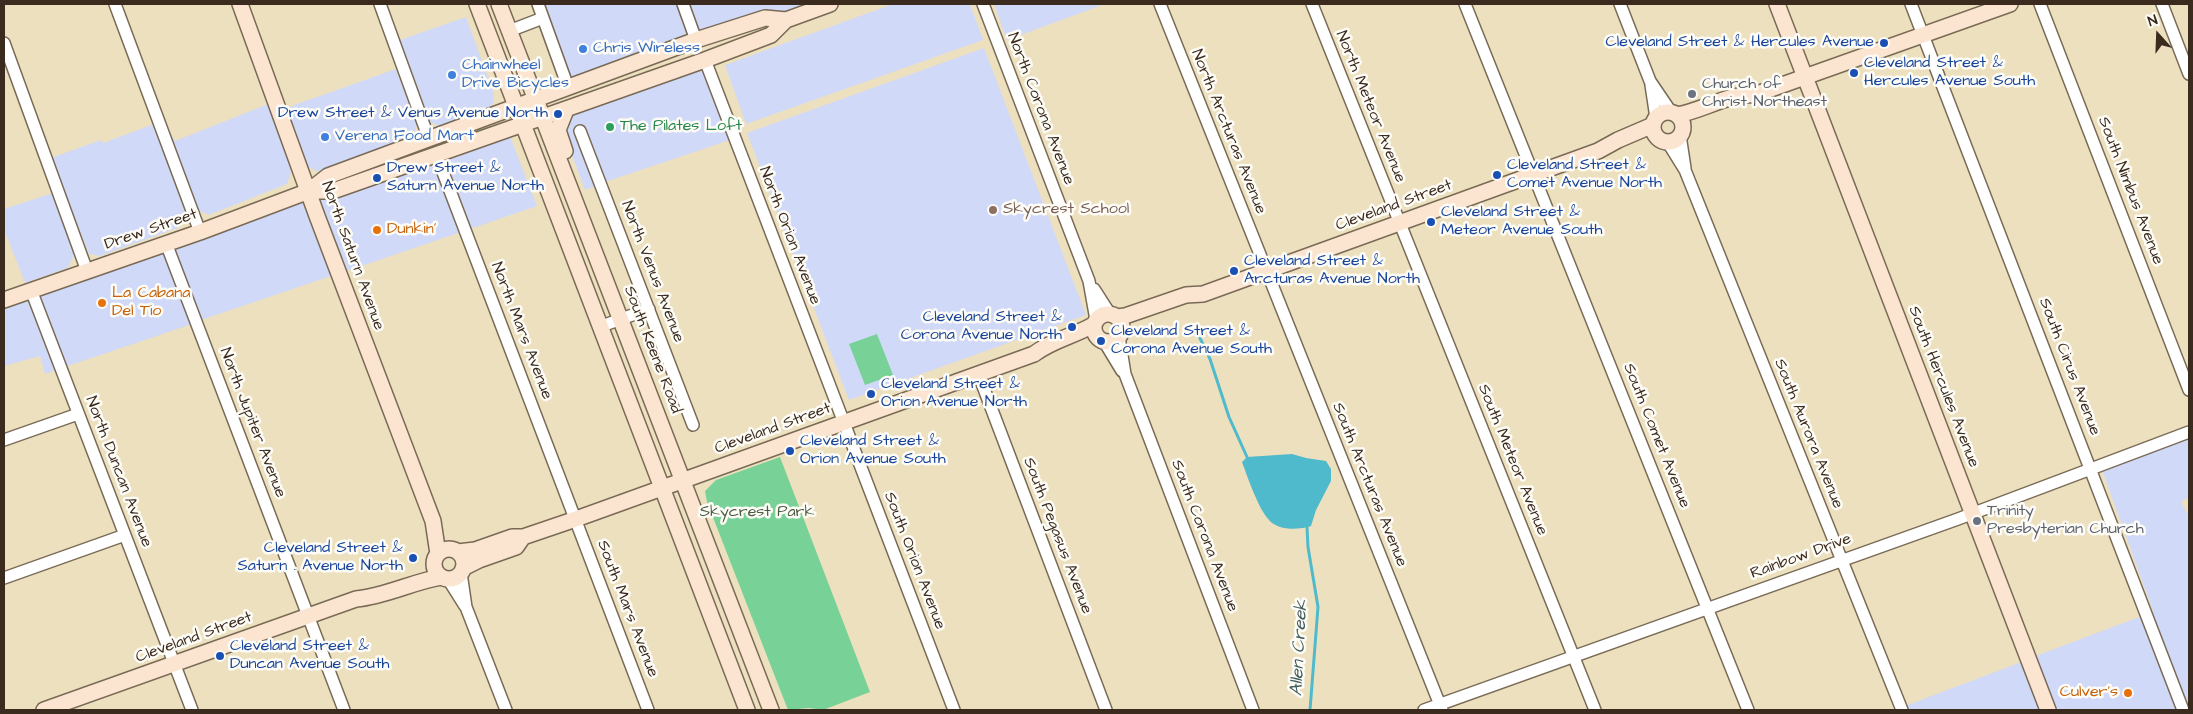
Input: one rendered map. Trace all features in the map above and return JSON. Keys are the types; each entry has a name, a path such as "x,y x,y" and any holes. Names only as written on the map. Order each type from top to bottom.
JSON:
{"street":[{"path":"115,4 200,232"},
{"name":"North Saturn Avenue","path":"240,4 445,554"},
{"path":"380,4 429,139"},
{"name":"South Keene Road","path":"477,4 604,273 771,710"},
{"path":"487,4 528,113"},
{"name":"South Keene Road","path":"499,4 528,80 528,113 600,328 747,710"},
{"path":"538,4 568,87"},
{"path":"406,164 434,148 501,124 561,98 662,62 696,40 683,4"},
{"name":"Drew Street","path":"4,300 200,232 309,191 328,176 493,115 566,110 771,35 786,20 830,4"},
{"name":"North Corona Avenue","path":"983,4 1089,281 1098,332"},
{"name":"North Arcturas Avenue","path":"1160,4 1266,271"},
{"name":"North Meteor Avenue","path":"1312,4 1398,222"},
{"name":"South Comet Avenue","path":"1465,4 1748,710"},
{"path":"1620,4 1650,81 1666,131 1682,122 1650,81"},
{"name":"South Hercules Avenue","path":"1777,4 2048,710"},
{"name":"South Cirus Avenue","path":"1911,4 2183,710"},
{"name":"Cleveland Street","path":"1666,131 1663,113 1694,112 1743,94 1754,95 2010,4"},
{"name":"South Nimbus Avenue","path":"2040,4 2188,385"},
{"path":"2162,4 2189,74"},
{"path":"509,31 544,18"},
{"name":"Drew Street","path":"309,191 333,191 436,154 528,113 568,87 696,40 765,18 786,20"},
{"path":"4,43 87,271"},
{"name":"North Orion Avenue","path":"705,60 843,422"},
{"name":"Cleveland Street","path":"1117,325 1129,325 1190,304 1203,294 1598,151 1618,140 1666,131 1746,104 1754,95"},
{"path":"566,110 560,121 559,135 590,218 604,273"},
{"name":"North Venus Avenue","path":"580,131 693,425"},
{"name":"South Aurora Avenue","path":"1666,131 1685,170 1902,710"},
{"name":"North Mars Avenue","path":"436,154 576,519"},
{"name":"South Meteor Avenue","path":"1398,222 1595,710"},
{"name":"North Jupiter Avenue","path":"166,243 344,710"},
{"name":"South Arcturas Avenue","path":"1266,271 1441,707"},
{"name":"North Corona Avenue","path":"1089,281 1117,325"},
{"name":"North Duncan Avenue","path":"31,290 192,710"},
{"path":"600,328 649,309"},
{"path":"1102,315 1117,325 1113,342 1098,332 1102,315"},
{"name":"South Corona Avenue","path":"1117,325 1125,374 1253,710"},
{"name":"Cleveland Street","path":"356,599 372,588 420,570 445,554 475,550 512,537 523,537 576,519 1034,354 1046,345 1080,333 1098,332"},
{"name":"South Corona Avenue","path":"1098,332 1125,374"},
{"path":"610,355 635,391 661,459 683,481"},
{"name":"South Pegasus Avenue","path":"978,373 1106,710"},
{"path":"4,440 78,414"},
{"name":"South Orion Avenue","path":"843,422 954,710"},
{"name":"Rainbow Drive","path":"1424,710 1441,707 1574,656 1973,513 2189,432"},
{"path":"662,488 677,500 685,511 712,584 738,624"},
{"name":"South Mars Avenue","path":"576,519 648,710"},
{"path":"4,578 124,535"},
{"name":"Cleveland Street","path":"44,710 356,599 374,597 423,580 454,574 479,560 516,547 523,537"},
{"path":"454,574 436,570 445,554 463,559 454,574 459,599 466,607 506,710"}],"shaded area":[{"path":"544,4 678,4 689,37 571,80"},
{"path":"688,4 814,4 787,13 699,33"},
{"path":"893,4 970,4 983,40 746,124 725,65"},
{"path":"994,4 1105,4 1007,40"},
{"path":"466,17 494,94 493,104 488,110 441,127 430,122 400,40"},
{"path":"984,48 1086,315 849,400 747,133"},
{"path":"703,67 730,140 605,182 582,125 574,128 596,186 585,190 564,134 571,114"},
{"path":"396,69 417,125 412,138 319,172 308,167 286,108"},
{"path":"271,103 280,126 291,173 287,184 209,215 198,210 164,122 175,141"},
{"path":"154,124 186,215 180,227 100,256 89,254 51,158 101,140 103,143"},
{"path":"509,134 537,206 470,229 443,157"},
{"path":"433,160 461,232 344,272 316,197"},
{"path":"53,193 74,255 68,268 25,283 4,229 4,209"},
{"path":"306,198 334,275 201,320 173,247"},
{"path":"163,250 192,324 65,367 38,294"},
{"path":"28,297 56,370 45,374 40,356 4,366 4,306"},
{"path":"2189,438 2189,497 2181,502 2189,517 2189,710 2151,613 2153,611 2102,470"},
{"path":"2142,616 2178,710 2054,710 2033,657"},
{"path":"2024,661 2043,710 1907,710 1905,706"}],"green space":[{"path":"877,334 893,375 865,385 849,344"},
{"name":"Skycrest Park","path":"780,457 870,692 823,710 809,708 788,710 707,502 705,491 716,480"}],"water":[{"path":"1292,454 1326,461 1331,469 1331,481 1316,510 1311,526 1295,529 1283,528 1273,524 1265,515 1257,501 1242,462 1247,457"}],"waterway":[{"name":"Allen Creek","path":"1198,334 1210,359 1229,417 1247,457"},
{"name":"Allen Creek","path":"1307,527 1308,547 1318,607 1310,710"}],"place":[{"name":"Cleveland Street & Hercules Avenue","path":"1884,43"},
{"name":"Chris Wireless","path":"583,49"},
{"name":"Cleveland Street & Hercules Avenue South","path":"1854,73"},
{"name":"Chainwheel Drive Bicycles","path":"452,75"},
{"name":"Church of Christ Northeast","path":"1692,94"},
{"name":"Drew Street & Venus Avenue North","path":"558,114"},
{"name":"The Pilates Loft","path":"610,127"},
{"name":"Verena Food Mart","path":"325,137"},
{"name":"Cleveland Street & Comet Avenue North","path":"1497,175"},
{"name":"Drew Street & Saturn Avenue North","path":"377,178"},
{"name":"Skycrest School","path":"993,210"},
{"name":"Cleveland Street & Meteor Avenue South","path":"1431,222"},
{"name":"Dunkin'","path":"377,230"},
{"name":"Cleveland Street & Arcturas Avenue North","path":"1234,271"},
{"name":"La Cabana Del Tio","path":"102,303"},
{"name":"Cleveland Street & Corona Avenue North","path":"1072,327"},
{"name":"Cleveland Street & Corona Avenue South","path":"1101,341"},
{"name":"Cleveland Street & Orion Avenue North","path":"871,394"},
{"name":"Cleveland Street & Orion Avenue South","path":"790,451"},
{"name":"Trinity Presbyterian Church","path":"1977,521"},
{"name":"Cleveland Street & Saturn . Avenue North","path":"413,558"},
{"name":"Cleveland Street & Duncan Avenue South","path":"220,656"},
{"name":"Culver's","path":"2128,693"}]}
